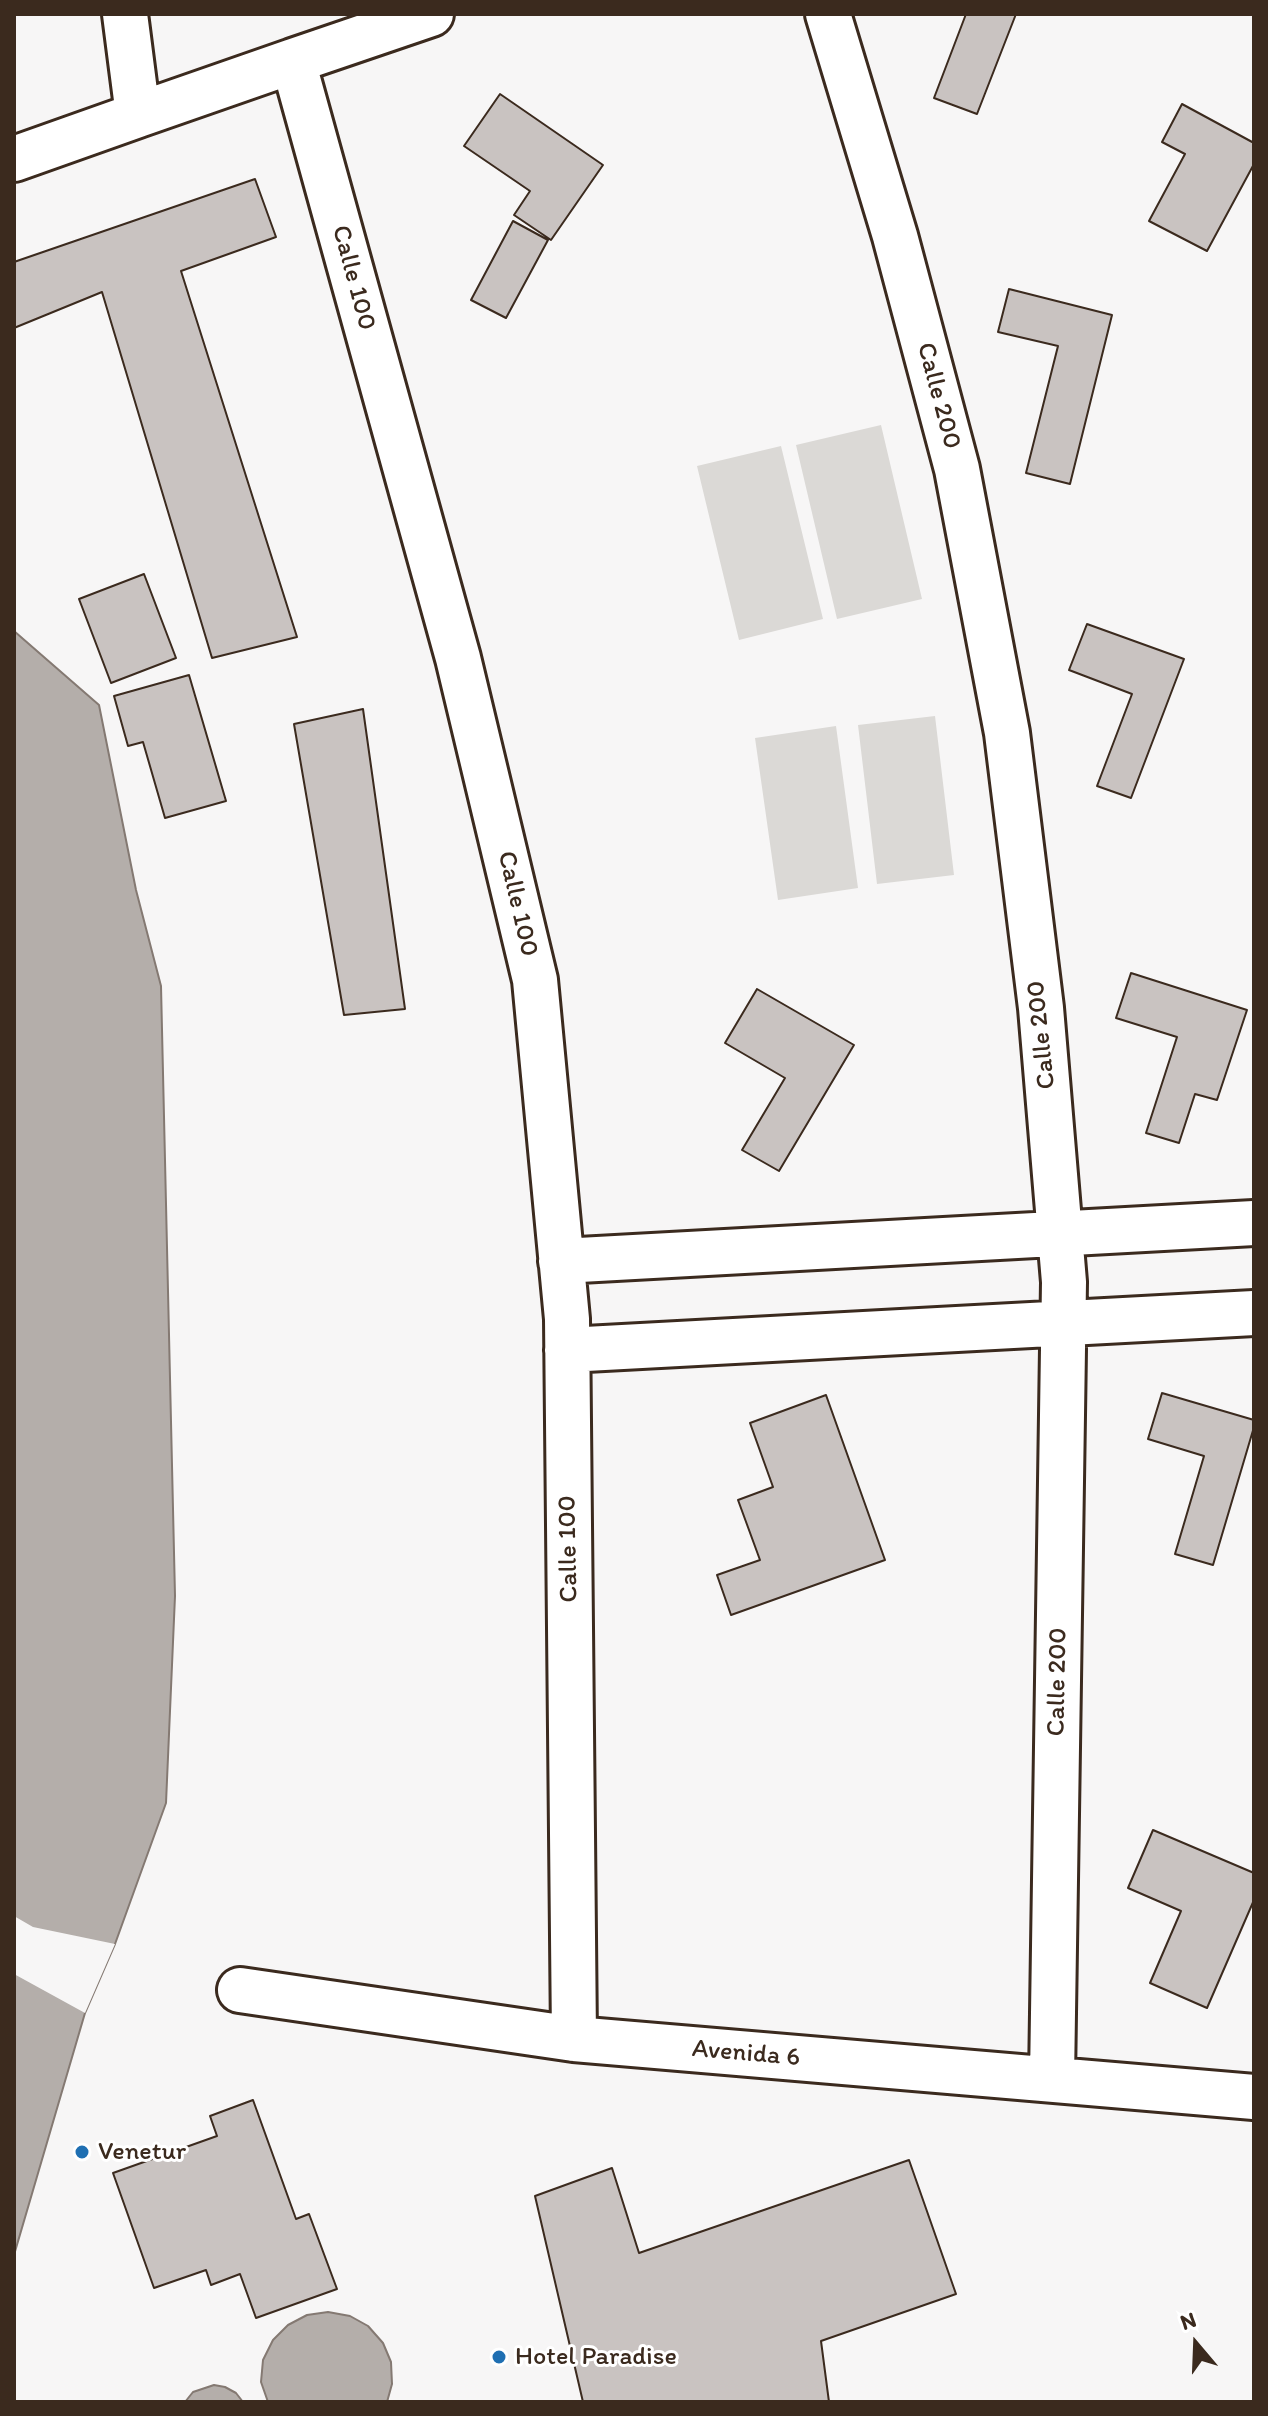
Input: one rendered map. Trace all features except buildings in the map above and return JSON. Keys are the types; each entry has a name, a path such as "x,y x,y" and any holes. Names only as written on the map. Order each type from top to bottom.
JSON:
{"street":[{"path":"125,14 138,115"},
{"path":"14,159 431,14"},
{"name":"Calle 200","path":"828,14 895,236 957,469 1007,733 1041,1008 1064,1282 1052,2079"},
{"name":"Calle 100","path":"293,61 458,658 535,980 567,1350 574,2039"},
{"path":"561,1261 1254,1223"},
{"path":"567,1350 1254,1313"},
{"name":"Avenida 6","path":"240,1990 574,2039 1254,2097"}],"shaded area":[{"path":"881,425 922,599 837,619 796,445"},
{"path":"781,446 823,619 739,640 697,466"},
{"path":"14,631 99,705 136,890 161,986 175,1596 166,1803 115,1944 85,2013 14,2255"},
{"path":"935,716 954,875 877,884 858,725"},
{"path":"836,726 858,888 778,900 755,738"},
{"path":"328,2312 350,2316 368,2326 383,2343 391,2362 392,2384 387,2402 268,2402 261,2382 263,2360 273,2340 288,2325 307,2315"},
{"path":"214,2385 236,2393 243,2402 185,2402 193,2392"}],"pier":[{"path":"14,1916 33,1927 115,1944 85,2013 14,1974"}],"place":[{"name":"Venetur","path":"82,2152"},
{"name":"Hotel Paradise","path":"499,2357"}]}
